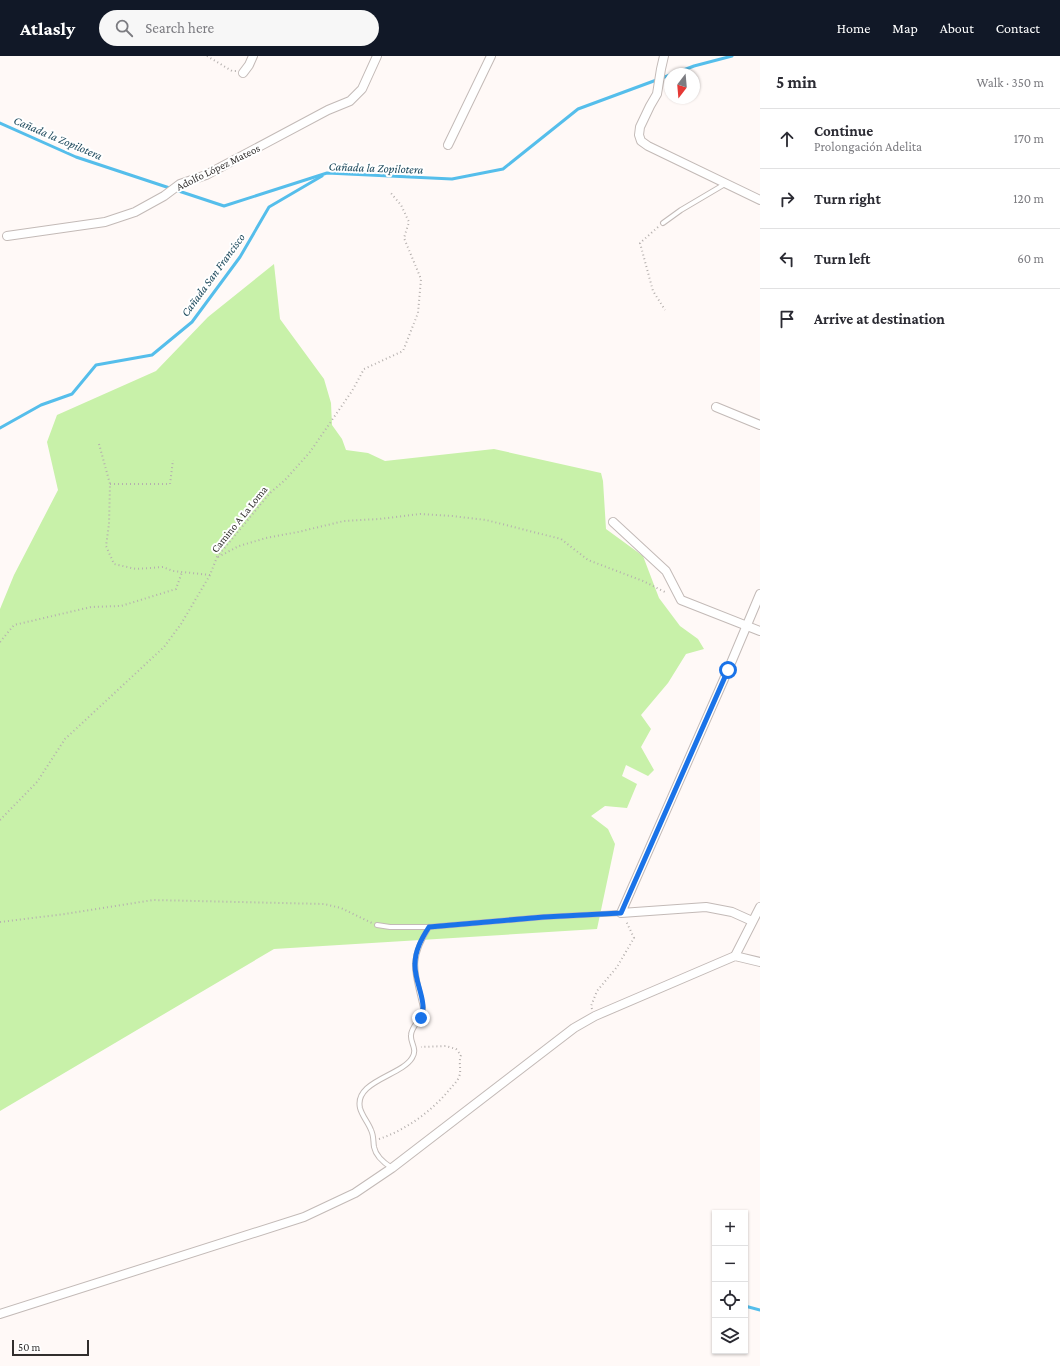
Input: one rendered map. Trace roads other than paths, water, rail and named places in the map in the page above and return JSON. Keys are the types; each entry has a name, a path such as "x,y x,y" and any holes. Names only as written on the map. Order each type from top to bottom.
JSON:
{"street":[{"path":"243,72 249,65 253,56"},
{"name":"Adolfo López Mateos","path":"7,236 105,222 135,212 164,196 180,184 206,176 328,110 350,101 362,89 377,56"},
{"path":"448,145 490,56"},
{"path":"664,56 660,69 657,94 640,127 639,135 641,141 648,146 760,200"},
{"path":"716,407 760,425"},
{"path":"613,522 666,571 681,600 760,631"},
{"path":"752,921 732,912 706,907 621,913 760,594"},
{"path":"736,956 760,907"},
{"path":"0,1314 304,1217 355,1192 392,1168 574,1028 595,1016 736,956 760,962"}],"lane":[{"path":"663,223 681,210 726,184"},
{"path":"377,925 390,927 429,927 544,917 621,913"},
{"path":"392,1168 378,1155 370,1128 360,1104 363,1092 367,1088 408,1063 413,1058 414,1047 411,1035 412,1030 421,1018 423,1008 415,971 415,956 421,940 429,927"}],"waterway":[{"name":"Cañada la Zopilotera","path":"689,68 732,56"},
{"name":"Cañada la Zopilotera","path":"0,123 76,157 224,206 327,173 452,179 503,169 578,109 664,77"},
{"name":"Cañada San Francisco","path":"0,428 41,405 72,394 96,365 152,355 192,322 240,257 269,207 322,176"},
{"path":"748,1307 760,1310"}]}
